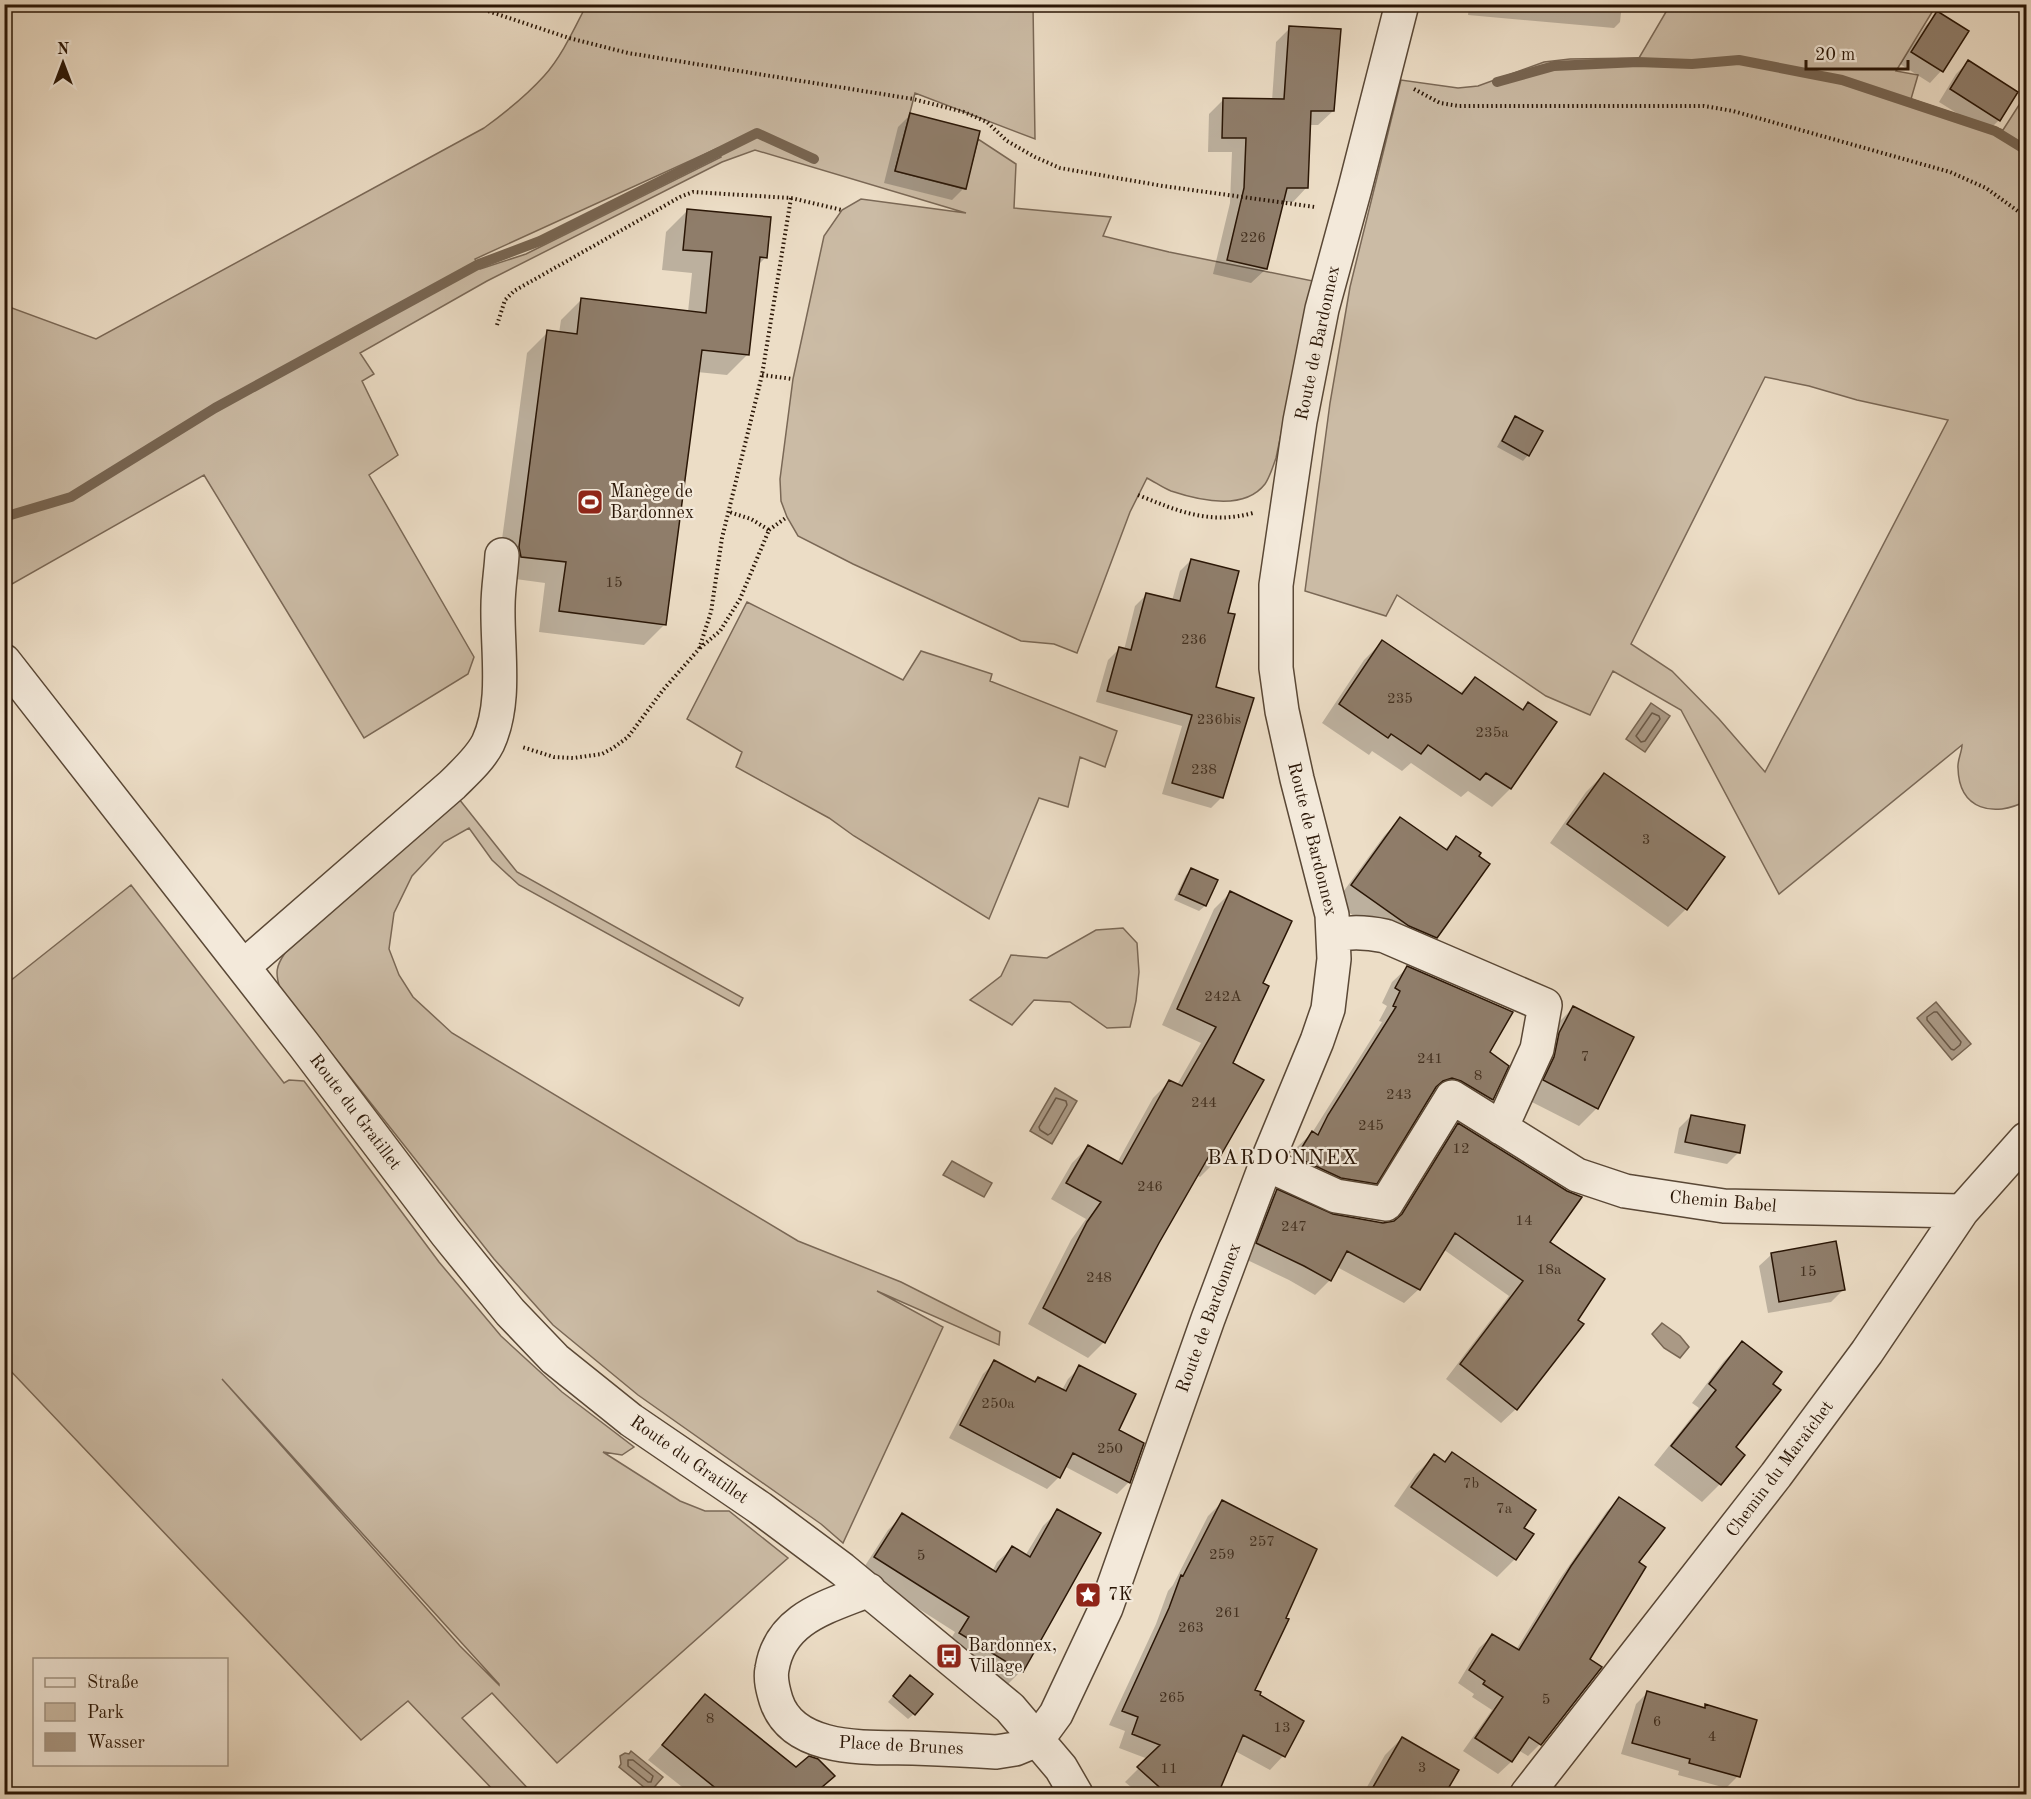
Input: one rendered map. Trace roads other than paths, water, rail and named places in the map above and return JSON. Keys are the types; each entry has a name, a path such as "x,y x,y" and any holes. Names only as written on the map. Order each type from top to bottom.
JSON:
{"street":[{"name":"Route de Bardonnex","path":"1037,1740 1056,1714 1106,1608 1208,1319 1266,1164 1328,1009 1333,970 1334,935 1328,894 1297,779 1282,711 1276,668 1276,585 1300,421 1322,309 1402,4"},
{"path":"243,967 452,785 476,761 490,739 497,705 498,605 502,555"},
{"name":"Route du Gratillet","path":"4,661 243,967 446,1233 510,1312 555,1359 631,1420 760,1508 869,1590"},
{"path":"1334,935 1367,932 1385,936 1545,1005 1537,1049 1501,1128"},
{"name":"Chemin Babel","path":"1266,1164 1336,1196 1386,1204 1452,1097 1577,1175 1625,1191 1724,1206 1962,1211"},
{"name":"Chemin du Maraîchet","path":"1527,1794 1776,1475 1867,1353 1962,1211 2026,1139"},
{"path":"869,1590 1010,1708 1061,1768 1076,1794"},
{"name":"Place de Brunes","path":"869,1590 824,1608 793,1626 782,1639 775,1653 771,1672 773,1690 779,1709 792,1725 807,1735 832,1744 860,1747 996,1752 1015,1749 1037,1740"}],"water":[{"path":"1651,703 1670,716 1645,752 1626,739"},
{"path":"1936,1002 1971,1044 1952,1060 1917,1018"},
{"path":"1055,1088 1077,1101 1052,1144 1030,1131"},
{"path":"952,1161 992,1183 984,1197 943,1175"},
{"path":"1662,1323 1680,1336 1689,1347 1680,1358 1664,1348 1652,1334"},
{"path":"631,1751 663,1777 650,1792 619,1767 620,1756 625,1753 629,1754"}],"waterway":[{"path":"1497,82 1554,66 1638,62 1692,64 1739,60 1842,80 1995,131 2026,150"},
{"path":"4,517 71,497 215,408 479,264 540,241 757,133 814,159"}],"place":[{"name":"Manège de Bardonnex","path":"590,502"},
{"name":"7K","path":"1088,1595"},
{"name":"Bardonnex, Village","path":"949,1656"}],"district":[{"name":"BARDONNEX","path":"1283,1158"}]}
